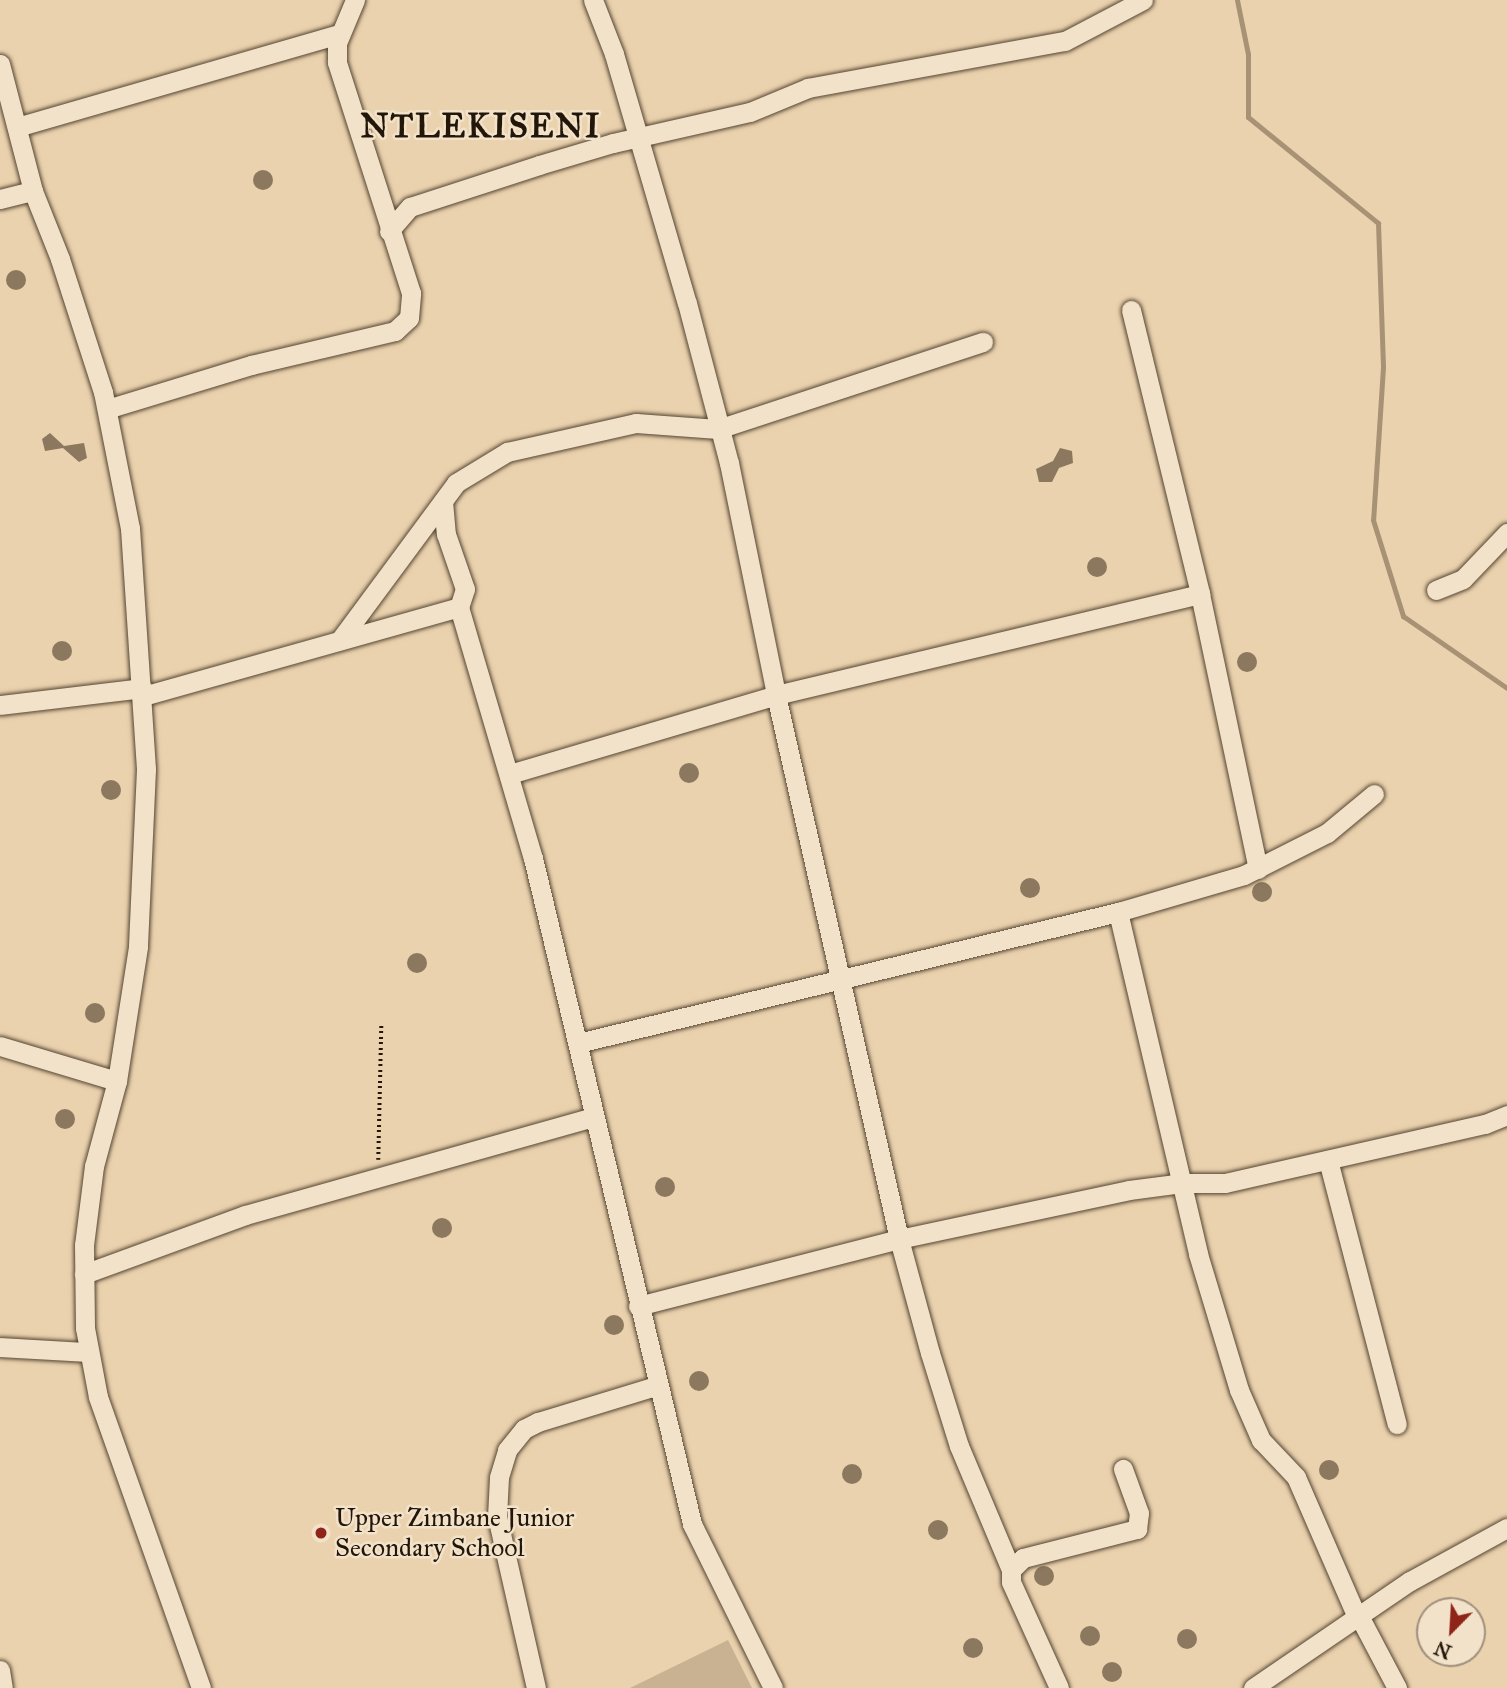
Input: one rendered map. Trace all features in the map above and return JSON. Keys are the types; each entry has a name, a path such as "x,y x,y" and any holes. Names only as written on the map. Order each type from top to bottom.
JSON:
{"street":[{"path":"107,409 251,365 395,331 409,318 412,303 337,62 340,34 355,0"},
{"path":"593,0 614,54 690,314 729,463 776,695 842,976 899,1239 958,1446 1011,1570 1011,1581 1059,1688"},
{"path":"389,231 410,207 637,138 750,112 808,88 880,72 1065,41 1143,0"},
{"path":"17,127 340,34"},
{"path":"0,64 33,191 60,259 107,409 130,528 143,692 146,769 138,947 117,1081 94,1166 84,1274 88,1352 98,1397 201,1688"},
{"path":"2,201 33,191"},
{"path":"1131,310 1200,594 1258,869"},
{"path":"340,640 456,483 528,444 636,423 718,429 983,342"},
{"path":"443,501 446,534 465,589 459,607 510,774 578,1043 656,1386 698,1540 773,1688"},
{"path":"1436,590 1463,579 1507,533"},
{"path":"510,774 776,695 1200,594"},
{"path":"0,705 143,692 459,607"},
{"path":"578,1043 710,1013 842,976 1118,912 1258,869 1327,832 1374,794"},
{"path":"1118,912 1202,1273 1248,1415 1261,1440 1296,1477 1357,1614 1397,1688"},
{"path":"0,1046 117,1081"},
{"path":"638,1306 899,1239 1182,1183 1225,1183 1485,1124 1507,1115"},
{"path":"84,1274 245,1215 377,1180 466,1149 593,1117"},
{"path":"1328,1160 1397,1424"},
{"path":"0,1347 88,1352"},
{"path":"536,1688 497,1517 499,1477 507,1450 524,1429 538,1422 656,1386"},
{"path":"1011,1570 1024,1558 1140,1526 1123,1469"},
{"path":"1253,1688 1357,1614 1507,1528"},
{"path":"0,1670 3,1688"}],"path":[{"path":"377,1180 381,1026"}],"shaded area":[{"path":"728,1640 752,1688 630,1688"}],"building":[{"path":"263,170 270,173 273,180 270,187 263,190 256,187 253,180 256,173"},
{"path":"16,270 23,273 26,280 23,287 16,290 9,287 6,280 9,273"},
{"path":"50,433 64,446 84,443 87,458 79,462 63,448 45,451 42,439"},
{"path":"1060,448 1072,451 1073,463 1059,468 1052,482 1039,482 1036,469 1053,461"},
{"path":"1097,557 1104,560 1107,567 1104,574 1097,577 1090,574 1087,567 1090,560"},
{"path":"62,641 69,644 72,651 69,658 62,661 55,658 52,651 55,644"},
{"path":"1247,652 1254,655 1257,662 1254,669 1247,672 1240,669 1237,662 1240,655"},
{"path":"689,763 696,766 699,773 696,780 689,783 682,780 679,773 682,766"},
{"path":"111,780 118,783 121,790 118,797 111,800 104,797 101,790 104,783"},
{"path":"1030,878 1037,881 1040,888 1037,895 1030,898 1023,895 1020,888 1023,881"},
{"path":"1262,882 1269,885 1272,892 1269,899 1262,902 1255,899 1252,892 1255,885"},
{"path":"417,953 424,956 427,963 424,970 417,973 410,970 407,963 410,956"},
{"path":"95,1003 102,1006 105,1013 102,1020 95,1023 88,1020 85,1013 88,1006"},
{"path":"65,1109 72,1112 75,1119 72,1126 65,1129 58,1126 55,1119 58,1112"},
{"path":"665,1177 672,1180 675,1187 672,1194 665,1197 658,1194 655,1187 658,1180"},
{"path":"442,1218 449,1221 452,1228 449,1235 442,1238 435,1235 432,1228 435,1221"},
{"path":"614,1315 621,1318 624,1325 621,1332 614,1335 607,1332 604,1325 607,1318"},
{"path":"699,1371 706,1374 709,1381 706,1388 699,1391 692,1388 689,1381 692,1374"},
{"path":"1329,1460 1336,1463 1339,1470 1336,1477 1329,1480 1322,1477 1319,1470 1322,1463"},
{"path":"852,1464 859,1467 862,1474 859,1481 852,1484 845,1481 842,1474 845,1467"},
{"path":"938,1520 945,1523 948,1530 945,1537 938,1540 931,1537 928,1530 931,1523"},
{"path":"1044,1566 1051,1569 1054,1576 1051,1583 1044,1586 1037,1583 1034,1576 1037,1569"},
{"path":"1090,1626 1097,1629 1100,1636 1097,1643 1090,1646 1083,1643 1080,1636 1083,1629"},
{"path":"1187,1629 1194,1632 1197,1639 1194,1646 1187,1649 1180,1646 1177,1639 1180,1632"},
{"path":"973,1638 980,1641 983,1648 980,1655 973,1658 966,1655 963,1648 966,1641"},
{"path":"1112,1662 1119,1665 1122,1672 1119,1679 1112,1682 1105,1679 1102,1672 1105,1665"}],"waterway":[{"path":"1237,0 1248,54 1248,117 1378,223 1383,367 1373,520 1403,616 1507,688"}],"place":[{"name":"Upper Zimbane Junior Secondary School","path":"321,1533"}],"district":[{"name":"NTLEKISENI","path":"481,127"}]}
